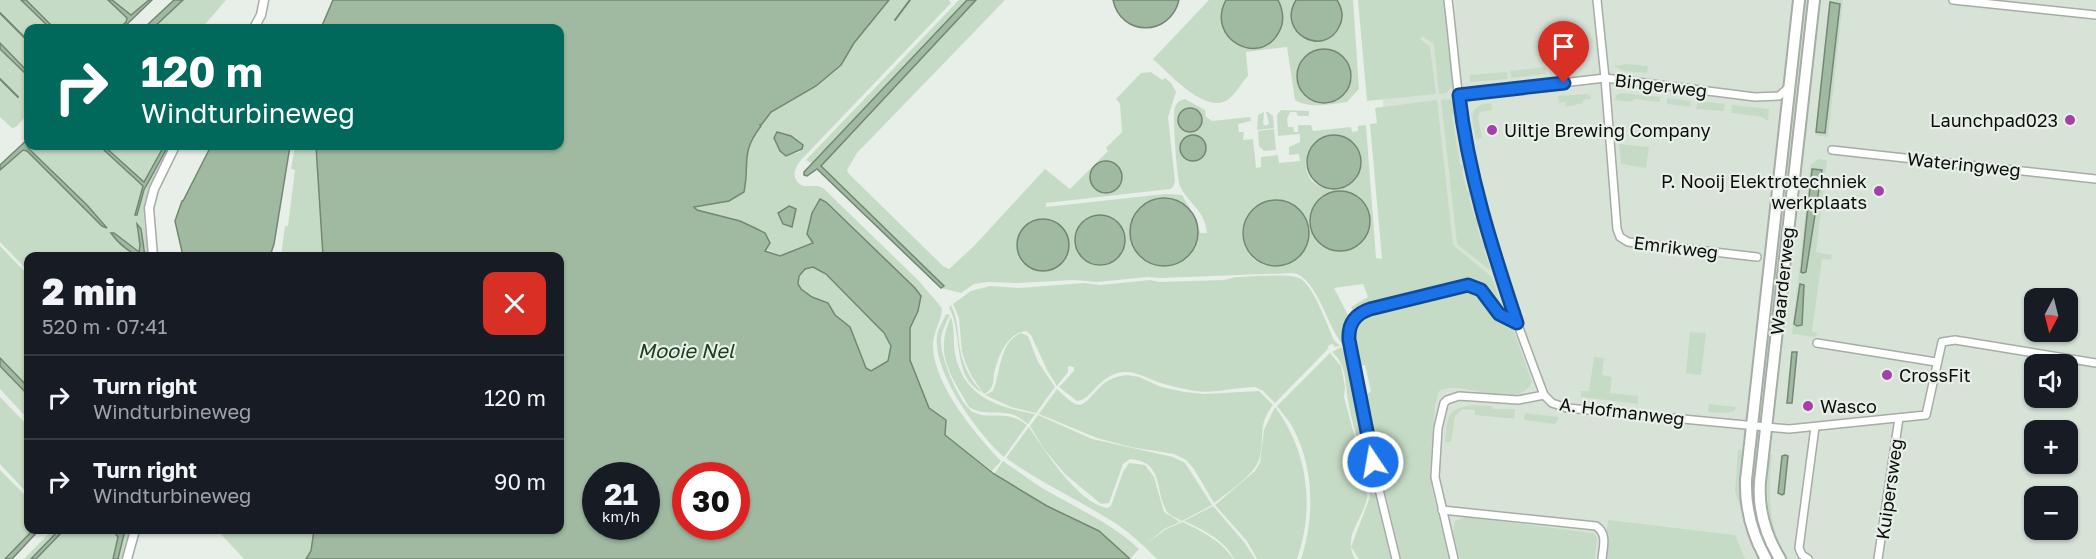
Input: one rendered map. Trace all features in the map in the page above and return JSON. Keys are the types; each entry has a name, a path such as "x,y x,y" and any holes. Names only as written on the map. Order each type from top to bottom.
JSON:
{"main road":[{"name":"Waarderweg","path":"1780,559 1766,528 1760,503 1760,482 1814,0"},
{"name":"Waarderweg","path":"1766,559 1752,530 1746,502 1746,468 1797,3"}],"street":[{"path":"256,24 261,15 264,0"},
{"name":"A. Hofmanweg","path":"1448,0 1463,128 1473,177 1517,323 1544,395 1552,403 1562,407 1751,426 1789,429 1815,427 1926,415 1936,362"},
{"name":"Emrikweg","path":"1597,0 1617,229 1620,237 1628,242 1756,257"},
{"path":"1953,0 2096,15"},
{"name":"Bingerweg","path":"1459,95 1605,78 1755,97 1779,96 1789,87"},
{"path":"153,252 149,208 154,189 173,150"},
{"name":"Wateringweg","path":"1832,150 2096,179"},
{"path":"1396,559 1377,481 1350,348 1349,334 1352,322 1356,316 1366,310 1468,285 1481,290 1499,314 1517,323"},
{"path":"1817,343 1936,362 1942,342 1955,340 2096,363"},
{"path":"1454,559 1435,477 1435,453 1440,414 1444,403 1447,400 1467,396 1518,400 1544,395"},
{"name":"Kuipersweg","path":"1878,559 1899,418"},
{"path":"1805,557 1799,548 1815,427"},
{"path":"1442,510 1596,526 1603,533 1602,559"},
{"path":"127,559 134,534"}],"shaded area":[{"path":"0,0 21,0 46,24 24,24 24,68 0,43"},
{"path":"26,0 108,0 127,19 123,24 50,24"},
{"path":"112,0 149,0 131,15"},
{"path":"183,0 226,0 205,24 157,24"},
{"path":"889,0 949,0 951,3 801,160 794,174 796,180 803,186 823,188 918,280 942,308 933,343 935,363 958,409 1001,461 992,471 945,435 946,420 929,408 910,360 910,328 918,311 921,296 826,202 820,199 811,215 807,234 814,243 780,256 768,250 764,251 695,210 689,203 746,177 747,148 752,137 771,112 816,86 841,65 854,43","holes":["777,133 790,136 796,142 800,152 785,156 776,145"]},
{"path":"959,0 967,0 812,163 806,160"},
{"path":"975,0 1005,0 857,153 847,170 943,266 949,269 974,246 1045,169 1070,189 1108,151 1106,148 1122,132 1120,104 1116,99 1141,73 1151,72 1162,80 1165,78 1176,92 1168,117 1175,181 1173,187 1046,203 1046,207 1165,194 1182,195 1197,220 1200,233 1207,233 1200,212 1180,186 1174,121 1175,107 1178,103 1185,99 1205,110 1206,117 1212,121 1250,117 1251,121 1238,124 1239,132 1244,132 1243,140 1253,139 1256,168 1261,167 1261,157 1278,155 1279,163 1300,161 1299,154 1289,155 1289,147 1300,142 1300,134 1278,136 1277,115 1281,110 1309,111 1309,116 1298,116 1296,112 1290,112 1287,119 1288,127 1293,127 1294,132 1298,132 1298,125 1311,125 1313,131 1351,127 1352,132 1358,131 1358,126 1366,125 1376,258 1382,259 1370,124 1377,123 1375,108 1437,100 1453,245 1492,277 1503,311 1485,288 1466,281 1369,305 1354,312 1351,307 1368,297 1363,284 1334,288 1349,317 1344,328 1344,346 1316,294 1302,277 1294,273 1148,277 1097,282 1074,280 988,282 974,284 961,293 941,288 944,286 815,165","holes":["1189,108 1194,109 1202,124 1196,131 1181,129 1179,126 1179,119 1183,111","1193,135 1205,144 1201,158","1337,135 1349,140 1357,148 1361,157 1361,167 1357,176 1349,183 1338,187 1323,187 1314,183 1306,168 1306,159 1316,142 1325,137","1339,191 1355,195 1364,204 1368,216 1367,228 1362,239 1353,248 1341,251 1326,247 1319,242 1313,233 1310,221 1323,196","1166,198 1188,208 1198,230 1178,263 1160,265 1146,260 1136,251 1132,238 1132,224 1137,212 1149,202","1275,200 1290,204 1301,212 1307,223 1308,236 1305,247 1297,257 1285,264 1269,265 1258,262 1249,255 1244,245 1245,223 1251,213 1261,205","1044,219 1060,226 1068,239 1050,270 1030,267 1019,253 1018,237 1031,223","1115,220 1123,231 1125,242 1122,251 1115,259 1107,264 1097,265 1087,262 1079,254 1075,240 1079,226"]},
{"path":"1209,0 1226,0 1221,15 1223,28 1231,40 1244,48 1282,26 1282,10 1278,0 1296,0 1291,16 1297,33 1306,39 1316,40 1335,33 1341,24 1342,13 1337,0 1353,0 1359,89 1347,102 1313,105 1295,100 1287,47 1246,52 1248,76 1230,98 1221,103 1200,98 1189,91 1153,59","holes":["1323,49 1331,50 1341,57 1349,67 1352,77 1350,86 1344,95 1325,103 1315,101 1305,94 1300,87 1298,76 1300,64"]},
{"path":"1358,0 1444,0 1453,86 1446,93 1439,94 1434,44 1423,36 1420,39 1430,47 1436,94 1367,101"},
{"path":"1371,0 2096,0 2096,559 1411,559 1399,509 1429,300 1406,305"},
{"path":"1830,0 1843,0 1828,137 1815,135 1816,132 1825,133 1840,4 1830,2"},
{"path":"0,49 24,72 24,118 12,128 0,117"},
{"path":"1573,64 1573,71 1554,73 1553,66"},
{"path":"1627,64 1648,66 1647,73 1623,71 1614,66"},
{"path":"1546,67 1546,74 1511,78 1510,71"},
{"path":"1507,72 1508,79 1470,82 1470,75"},
{"path":"1621,93 1660,97 1660,102 1634,99 1632,102 1614,100"},
{"path":"1590,95 1591,99 1583,100 1583,103 1566,107 1565,102 1559,103 1558,96"},
{"path":"1667,98 1691,101 1690,107 1667,104"},
{"path":"1450,99 1454,103 1455,112 1452,116 1460,164 1464,166 1462,172 1467,191 1471,192 1469,198 1474,216 1479,220 1479,234 1486,246 1484,251 1491,271 1457,244 1441,100"},
{"path":"1698,101 1725,104 1724,111 1696,109"},
{"path":"1491,103 1492,110 1480,112 1478,117 1482,138 1476,139 1474,110"},
{"path":"1732,105 1769,109 1768,121 1762,117 1731,113"},
{"path":"1264,112 1263,124 1266,126 1269,123 1266,112 1268,112 1273,116 1274,128 1257,130 1258,115"},
{"path":"1274,129 1276,150 1264,151 1259,146 1258,131"},
{"path":"1619,144 1649,147 1646,168 1621,164"},
{"path":"23,150 29,152 102,226 107,227 30,150 104,150 143,186 135,214 138,213 154,170 166,150 169,150 146,200 144,220 148,252 145,252 136,227 140,245 139,252 114,233 112,235 134,252 24,252 24,267 0,242 0,170"},
{"path":"108,150 162,150 144,182"},
{"path":"294,150 316,150 323,252 282,252 285,226 288,226 295,170 291,169"},
{"path":"1819,159 1827,160 1816,252 1832,255 1831,260 1822,259 1812,331 1818,334 1815,337 1792,334 1811,164","holes":["1812,169 1822,170 1807,272 1803,273 1801,271"]},
{"path":"0,246 24,271 24,383 0,358"},
{"path":"813,267 845,291 885,336 891,346 888,361 870,371 866,368 850,327 835,315 828,303 812,297 801,289 798,284 799,276 805,269"},
{"path":"1277,275 1299,278 1314,296 1334,340 1340,346 1329,345 1327,350 1275,403 1263,391 1255,387 1210,392 1195,391 1167,385 1128,372 1114,374 1101,382 1082,400 1077,401 1059,387 1074,371 1074,367 1068,366 1068,372 1057,386 1031,335 1026,331 1014,336 1006,345 999,357 992,386 984,394 966,364 962,352 959,318 953,304 971,291 990,286 1019,288 1084,283 1100,285 1150,280 1159,282 1224,280 1236,277"},
{"path":"1463,292 1473,292 1480,296 1491,315 1513,329 1532,382 1525,391 1515,395 1461,388 1439,391 1435,406 1430,474 1449,559 1401,559 1379,466 1366,395 1371,391 1365,365 1359,366 1354,335 1358,323 1371,313"},
{"path":"951,305 957,322 963,361 982,392 966,377 962,366 956,329 949,308"},
{"path":"946,314 950,315 942,334 942,348 952,380 962,400 973,412 1012,417 1027,425 1004,457 970,418 959,402 942,367 937,336"},
{"path":"951,317 955,354 959,369 966,381 984,398 1008,408 1035,414 1028,424 1011,414 984,412 969,407 946,364 944,342"},
{"path":"1690,332 1706,333 1701,375 1686,373"},
{"path":"1021,333 1028,336 1038,362 1055,387 1036,413 1011,407 985,395 993,391 1008,343"},
{"path":"1341,347 1353,382 1367,456 1362,456 1356,435 1343,368 1332,352"},
{"path":"1330,353 1341,366 1345,387 1344,397 1360,457 1357,458 1355,454 1350,457 1352,464 1358,462 1358,459 1361,461 1367,484 1367,498 1352,535 1352,551 1355,559 1301,559 1309,527 1308,476 1300,443 1291,425 1277,406"},
{"path":"1594,357 1604,358 1602,375 1612,377 1610,393 1638,396 1638,404 1581,397 1581,391 1589,391"},
{"path":"0,366 24,391 24,415 0,389"},
{"path":"1127,375 1139,377 1161,387 1185,392 1204,394 1259,391 1273,405 1263,426 1261,452 1252,472 1214,503 1186,460 1174,454 1131,447 1097,438 1039,414 1057,389 1072,402 1081,405 1107,381"},
{"path":"0,397 24,422 24,490 0,464"},
{"path":"1709,404 1736,407 1735,411 1726,413 1708,412"},
{"path":"1473,405 1491,406 1494,409 1515,409 1514,419 1475,415 1475,410 1463,409 1455,416 1451,442 1445,442 1448,420 1453,412"},
{"path":"1275,407 1295,442 1305,480 1306,520 1297,559 1257,559 1247,541 1215,505 1255,471 1260,463 1264,430"},
{"path":"1525,413 1559,417 1555,424 1524,420"},
{"path":"1038,415 1092,439 1173,457 1185,463 1212,505 1182,521 1173,517 1166,510 1153,470 1141,461 1130,459 1123,464 1109,503 1101,504 1065,474 1044,449 1030,426"},
{"path":"1029,427 1074,486 1096,504 1107,508 1111,506 1123,472 1129,463 1145,465 1154,477 1164,512 1180,522 1164,529 1146,544 1166,529 1183,522 1217,542 1233,559 1157,559 1114,522 1006,458"},
{"path":"1738,450 1745,450 1742,487 1763,559 1757,559 1735,491"},
{"path":"1753,451 1756,452 1754,494 1758,520 1766,546 1773,559 1769,559 1762,547 1748,493"},
{"path":"1769,454 1772,455 1770,495 1773,522 1781,547 1788,559 1783,559 1770,521 1767,495"},
{"path":"1367,457 1391,559 1359,559 1351,547 1370,497 1363,458"},
{"path":"1003,461 1043,488 1107,525 1139,549 1130,559 1099,531 1047,506 994,474"},
{"path":"0,470 24,494 24,534 29,534 5,559 0,559"},
{"path":"1213,506 1244,542 1255,559 1234,559 1219,541 1184,521"},
{"path":"1466,517 1593,533 1597,537 1595,559 1460,559 1453,533 1455,521"},
{"path":"1608,520 1735,535 1745,559 1604,559"},
{"path":"48,534 55,534 31,559 24,559"},
{"path":"60,534 116,534 118,537 113,559 36,559"},
{"path":"124,534 130,534 124,559 118,559"},
{"path":"221,534 313,534 311,551 306,559 244,559"}],"water":[{"path":"21,0 26,0 50,24 46,24"},
{"path":"108,0 112,0 131,15 152,0 127,24 124,24 127,18"},
{"path":"174,0 183,0 157,24 148,24"},
{"name":"Mooie Nel","path":"333,0 889,0 854,43 841,65 816,86 771,112 760,125 748,151 744,192 729,201 694,207 697,210 740,221 765,233 770,243 765,251 780,256 813,243 807,234 812,213 820,199 826,202 921,296 918,311 910,328 910,360 929,408 946,420 945,435 994,474 1047,506 1099,531 1130,559 306,559 311,551 313,534 564,534 564,252 323,252 316,150 564,150 564,24 323,24","holes":["813,267 826,274 884,333 891,346 888,361 871,371 866,368 850,327 835,315 828,303 812,297 801,289 798,284 799,276 805,269"]},
{"path":"967,0 976,0 821,166 944,286 941,288 817,169 807,176 804,172"},
{"path":"1113,0 1179,0 1174,12 1166,21 1146,28 1125,21"},
{"path":"1226,0 1278,0 1283,16 1279,32 1270,43 1260,48 1248,48 1237,44 1223,27 1221,14"},
{"path":"1296,0 1337,0 1342,20 1332,36 1314,41 1304,38 1297,31 1292,22 1291,12"},
{"path":"1830,2 1840,4 1825,133 1816,132"},
{"path":"0,43 24,68 24,72 0,49"},
{"path":"1319,49 1329,49 1339,53 1347,61 1351,76 1347,91 1339,99 1329,103 1319,103 1309,99 1301,91 1297,81 1297,71 1301,61 1309,53"},
{"path":"1190,108 1199,111 1202,120 1199,129 1190,132 1181,129 1178,120 1181,111"},
{"path":"777,132 791,136 803,145 802,149 786,156 780,151 774,138"},
{"path":"1193,135 1202,139 1206,148 1202,157 1193,161 1184,157 1180,148 1184,139"},
{"path":"1329,135 1339,135 1349,139 1357,147 1361,162 1357,177 1349,185 1339,189 1329,189 1319,185 1311,177 1307,167 1307,157 1311,147 1319,139"},
{"path":"24,143 24,150 30,150 87,205 107,228 102,226 27,151 23,150 0,170 0,165"},
{"path":"104,150 108,150 144,182 162,150 166,150 144,190 137,215 135,215 143,186"},
{"path":"209,150 289,150 271,252 182,252 175,221"},
{"path":"1106,161 1117,166 1122,177 1117,188 1106,193 1095,188 1090,177 1095,166"},
{"path":"1812,169 1822,170 1806,272 1803,273 1801,272"},
{"path":"1340,191 1361,200 1370,221 1361,242 1340,251 1319,242 1310,221 1319,200"},
{"path":"1164,198 1177,201 1188,208 1195,219 1198,232 1195,245 1188,256 1177,263 1164,266 1151,263 1140,256 1133,245 1130,232 1133,219 1140,208 1151,201"},
{"path":"1276,200 1289,202 1299,210 1307,220 1309,233 1307,246 1299,256 1289,264 1276,266 1263,264 1253,256 1245,246 1243,233 1245,220 1253,210 1263,202"},
{"path":"789,206 796,209 792,227 783,224 778,213"},
{"path":"1100,215 1118,222 1125,240 1118,258 1100,265 1082,258 1075,240 1082,222"},
{"path":"1038,219 1048,219 1057,223 1065,231 1069,245 1065,259 1057,267 1048,271 1038,271 1029,267 1021,259 1017,250 1017,240 1021,231 1029,223"},
{"path":"137,224 141,229 144,252 139,252"},
{"path":"111,233 139,252 131,252"},
{"path":"1800,284 1804,285 1802,325 1797,326 1794,324"},
{"path":"1792,352 1797,352 1792,403 1787,403"},
{"path":"0,358 24,383 24,391 0,366"},
{"path":"1782,456 1788,456 1784,494 1782,495 1778,493"},
{"path":"29,534 35,534 12,559 5,559"},
{"path":"55,534 60,534 36,559 31,559"},
{"path":"116,534 124,534 118,559 113,559 118,537"}],"waterway":[{"path":"895,20 910,0"},
{"path":"0,13 24,37"},
{"path":"0,79 18,97"}],"place":[{"name":"Launchpad023","path":"2070,120"},
{"name":"Uiltje Brewing Company","path":"1492,130"},
{"name":"P. Nooij Elektrotechniek werkplaats","path":"1879,191"},
{"name":"CrossFit","path":"1887,375"},
{"name":"Wasco","path":"1808,406"}],"route":[{"path":"1373,462 1349,340 1350,326 1356,316 1370,309 1468,285 1484,292 1499,314 1517,323 1494,254 1470,167 1459,95 1564,83"}]}
